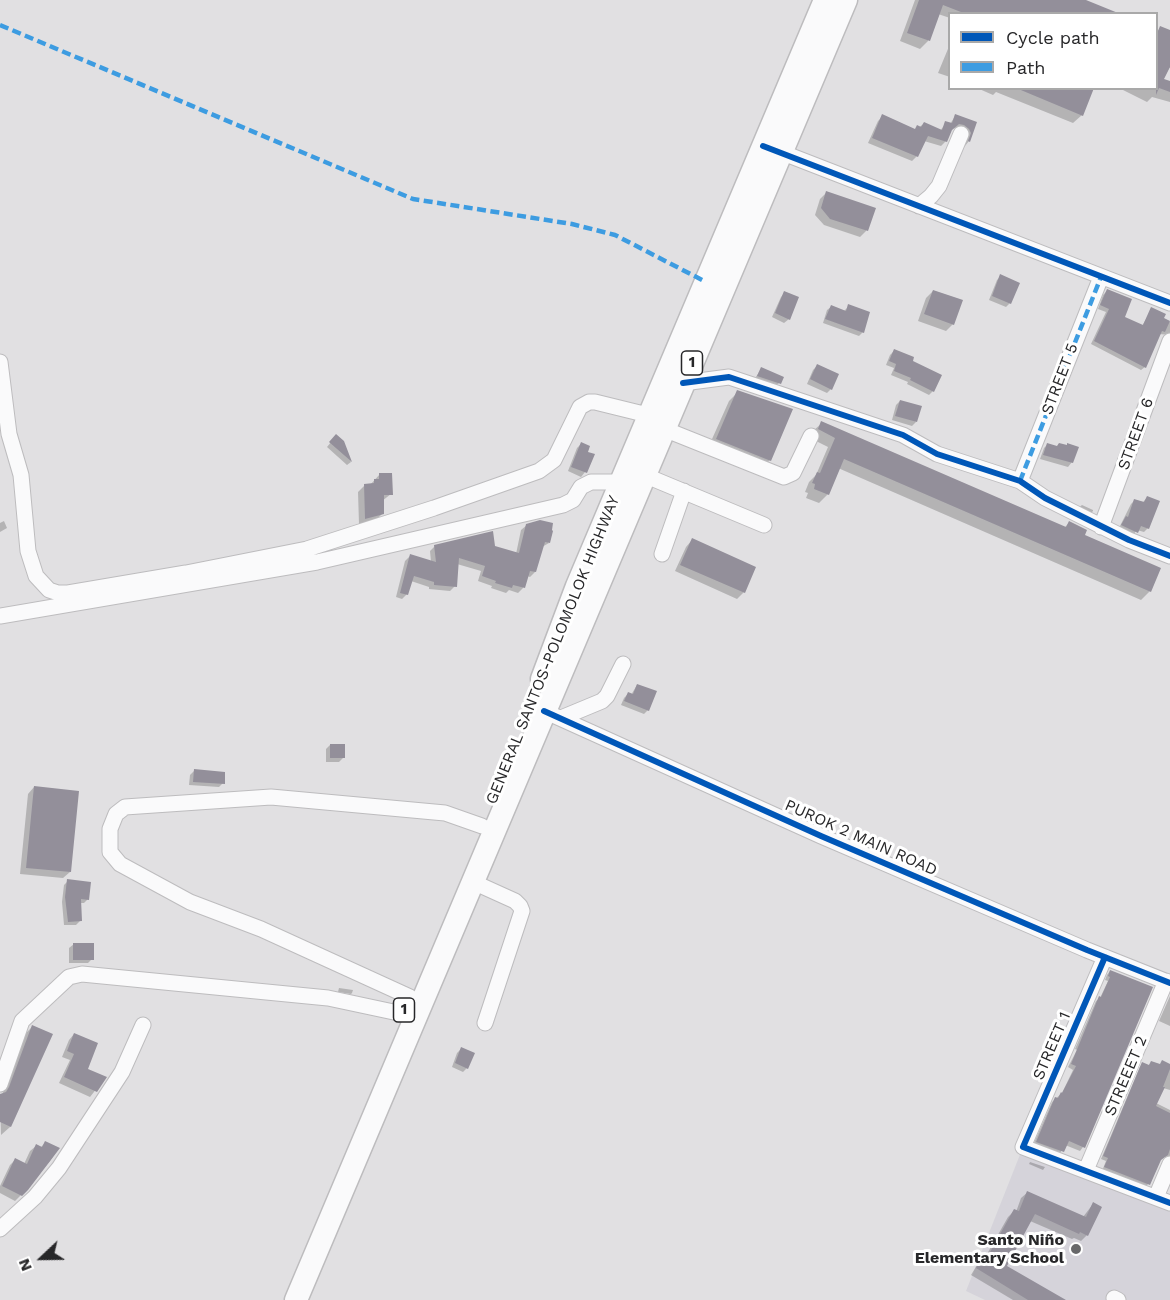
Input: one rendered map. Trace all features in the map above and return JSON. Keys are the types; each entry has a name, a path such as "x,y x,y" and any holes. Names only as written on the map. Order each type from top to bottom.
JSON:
{"highway":[{"name":"GENERAL SANTOS-POLOMOLOK HIGHWAY","path":"282,1300 526,720 577,586 622,482 660,421 772,149 825,0"},
{"name":"1","path":"296,1300 473,882 552,715 644,475 660,421 683,383 772,149 846,0"}],"street":[{"path":"919,206 939,186 961,134"},
{"path":"772,149 1170,303"},
{"name":"STREET 5","path":"1020,481 1101,277"},
{"name":"STREET 6","path":"1101,527 1170,341"},
{"path":"0,362 7,423 21,475 28,551 36,576 49,590 58,593 209,568 327,544 434,508 547,466 559,453 580,407 589,402 660,421 784,477 793,473 811,436"},
{"path":"683,383 729,377 903,435 937,454 1020,481 1066,509 1129,540 1170,556"},
{"path":"644,475 764,525"},
{"path":"0,616 317,562 563,505 573,500 581,487 591,482 622,482"},
{"path":"662,554 684,491"},
{"path":"552,715 602,702 622,664"},
{"name":"PUROK 2 MAIN ROAD","path":"552,715 822,836 1168,982"},
{"path":"406,1005 261,929 190,902 120,864 110,852 110,829 116,814 126,807 272,797 445,813 482,826"},
{"path":"473,882 515,901 522,911 485,1023"},
{"name":"STREET 1","path":"1086,1170 1023,1147 1105,957"},
{"path":"0,1084 22,1021 69,977 82,974 406,1005"},
{"name":"STREEET 2","path":"1086,1170 1168,982"},
{"path":"0,1229 35,1197 65,1159 123,1072 143,1025"},
{"path":"1086,1170 1163,1200 1170,1164"}],"shaded area":[{"name":"Santo Niño Elementary School","path":"1023,1147 1170,1207 1170,1300 985,1300 966,1291"}],"building":[{"path":"919,0 1086,0 1116,12 961,12 943,5 930,41 907,33"},
{"path":"1160,26 1170,30 1170,67 1164,79 1170,81 1170,92 1159,88 1156,95 1156,90 1158,90 1158,31"},
{"path":"1021,90 1093,90 1083,116"},
{"path":"882,114 915,129 917,125 921,127 924,122 942,130 945,121 952,123 955,114 977,122 970,142 968,141 971,133 969,129 959,124 952,130 947,142 928,136 918,157 872,138"},
{"path":"826,191 876,208 868,231 830,219 821,208"},
{"path":"1000,274 1020,283 1011,304 992,296"},
{"path":"1107,289 1132,299 1125,317 1143,325 1151,307 1166,314 1164,318 1170,321 1165,332 1162,331 1146,368 1094,341 1109,309 1100,305"},
{"path":"933,290 963,300 954,325 924,314"},
{"path":"784,291 799,297 790,320 775,313"},
{"path":"848,304 870,312 864,333 825,319 831,305 846,311"},
{"path":"894,349 914,357 913,361 942,375 934,392 894,371 896,364 889,361"},
{"path":"817,364 839,374 832,390 810,379"},
{"path":"761,367 784,377 781,384 757,376"},
{"path":"737,390 793,409 771,461 716,439"},
{"path":"900,400 922,406 917,422 895,416"},
{"path":"821,421 1066,527 1069,521 1087,530 1085,535 1161,568 1151,592 844,459 829,495 814,489 815,484 812,483 817,472 820,473 835,438 818,429"},
{"path":"336,434 344,441 352,462 329,442"},
{"path":"581,442 590,446 588,452 595,454 587,473 571,467"},
{"path":"1047,443 1057,446 1059,443 1067,445 1067,443 1079,447 1073,463 1043,455"},
{"path":"379,473 392,473 393,495 384,495 384,514 365,519 364,484 374,483 374,479 379,479"},
{"path":"1147,496 1160,501 1149,529 1141,526 1138,533 1121,525 1126,516 1128,517 1134,499 1144,502"},
{"path":"540,520 553,523 553,531 550,543 545,542 536,572 530,571 525,588 513,585 512,588 495,583 496,581 482,576 485,566 459,558 457,587 434,585 434,582 414,576 408,595 400,593 410,554 436,562 434,545 493,531 495,546 519,553 526,524"},
{"path":"692,538 756,567 745,593 680,565"},
{"path":"637,684 657,691 649,711 624,701 628,692 633,694"},
{"path":"330,744 345,744 345,758 330,758"},
{"path":"194,769 225,772 225,784 193,782"},
{"path":"34,786 79,791 71,872 26,868"},
{"path":"67,879 91,882 89,900 81,899 82,921 68,922 65,897"},
{"path":"73,943 94,943 94,960 73,960"},
{"path":"1110,970 1153,987 1085,1148 1069,1141 1064,1152 1036,1142 1055,1097 1058,1098 1062,1093 1076,1066 1071,1064 1099,996 1101,997 1110,977 1108,976"},
{"path":"32,1025 53,1034 11,1127 0,1122 0,1094 6,1092 9,1087"},
{"path":"74,1033 98,1043 88,1069 107,1077 97,1092 64,1077 74,1054 67,1051"},
{"path":"461,1047 475,1053 468,1069 455,1063"},
{"path":"1162,1060 1170,1064 1170,1069 1156,1106 1170,1113 1170,1149 1168,1155 1161,1160 1150,1185 1104,1167 1108,1158 1103,1156 1142,1062 1149,1065 1151,1061 1160,1064"},
{"path":"45,1141 60,1148 28,1190 22,1196 2,1186 15,1158 27,1164 36,1144 42,1147"},
{"path":"1027,1191 1086,1217 1093,1202 1102,1207 1088,1236 1035,1214 1007,1266 1066,1300 1028,1300 976,1268 986,1252 989,1254 1014,1209 1019,1211"}],"marked path":[{"path":"0,25 413,199 572,224 615,235 706,282"},
{"path":"1020,481 1101,277"}],"cycle path":[{"path":"763,146 1170,303"},
{"path":"683,383 729,377 903,435 937,454 1020,481 1045,498 1129,540 1170,556"},
{"path":"544,711 821,836 1087,950 1170,983"},
{"path":"1105,957 1023,1147 1170,1203"}],"place":[{"name":"Santo Niño Elementary School","path":"1076,1249"}]}
